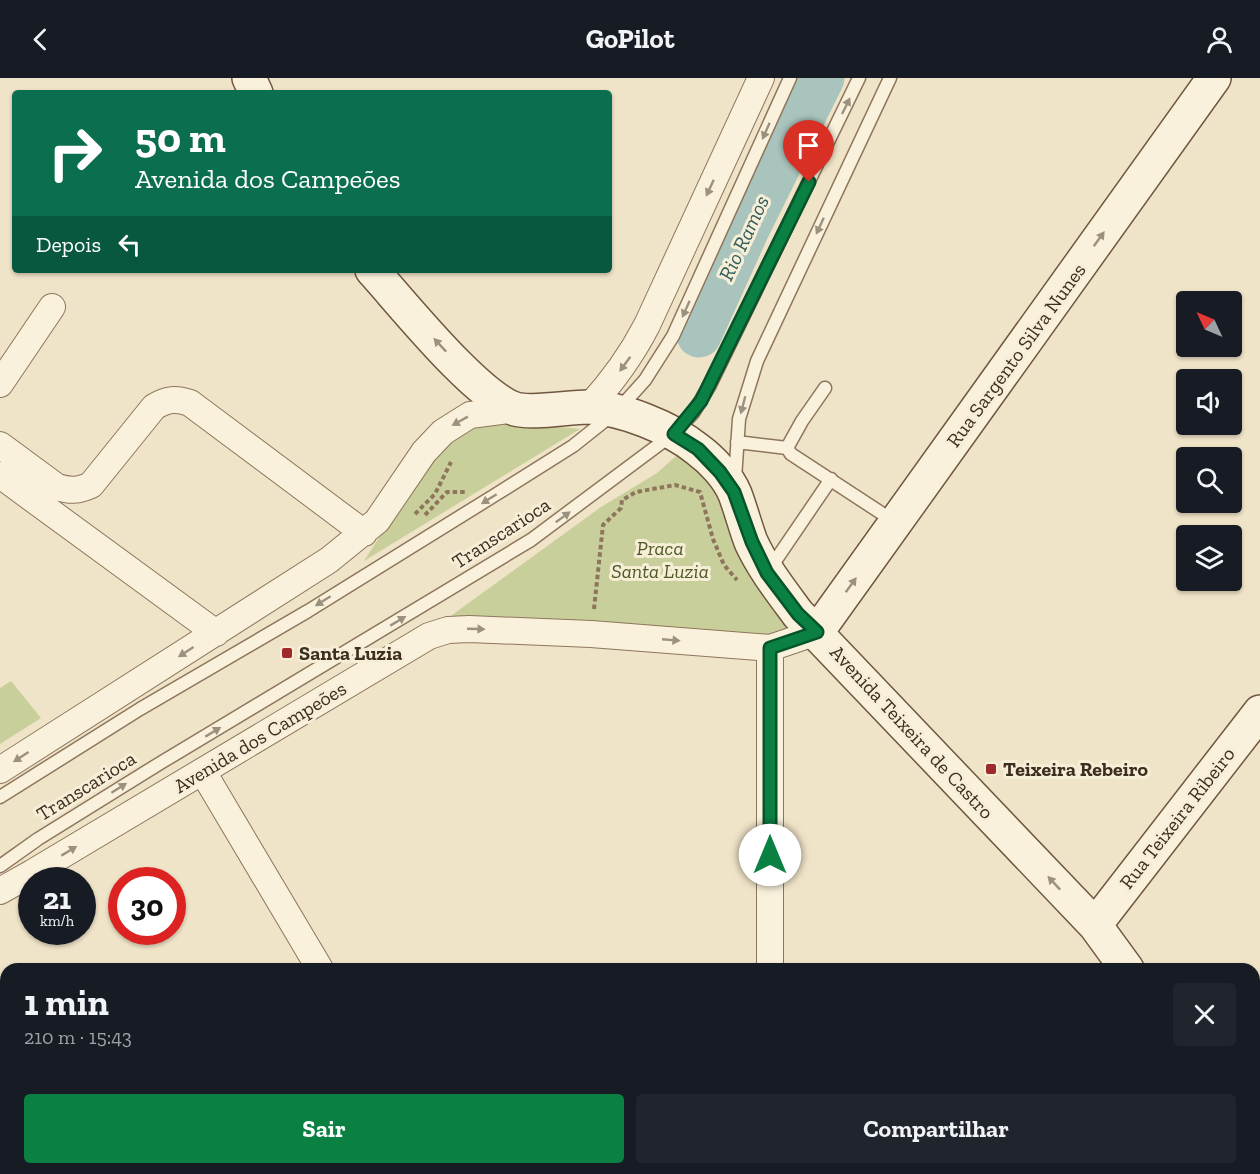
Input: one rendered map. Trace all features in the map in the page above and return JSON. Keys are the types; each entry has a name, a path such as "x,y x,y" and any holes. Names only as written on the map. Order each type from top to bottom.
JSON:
{"street":[{"path":"603,409 610,384 631,356 642,336 761,78"},
{"name":"Rua Sargento Silva Nunes","path":"817,632 1214,78"},
{"path":"375,273 471,378 495,397 516,409"},
{"path":"0,384 52,307"},
{"path":"0,445 57,487 68,491 80,490 90,485 154,407 166,400 179,400 190,404 364,533"},
{"path":"0,770 329,560 377,520 424,452 443,432 470,415 516,409"},
{"name":"Avenida Teixeira de Castro","path":"516,409 603,409 674,434 707,457 734,492 752,542 752,577 817,632 1095,925 1123,963"},
{"path":"0,475 216,633"},
{"name":"Avenida dos Campeões","path":"0,891 429,636 448,630 469,629 591,634 770,648 817,632"},
{"path":"770,648 770,963"},
{"name":"Rua Teixeira Ribeiro","path":"1095,925 1260,712"},
{"path":"202,772 316,963"}],"lane":[{"name":"Transcarioca","path":"0,797 140,709 308,611 573,446 603,409 645,380 673,336 790,78"},
{"name":"Transcarioca","path":"0,866 38,839 162,762 531,540 674,434 693,413 710,385 859,78"},
{"path":"734,492 739,419 757,361 890,78"},
{"path":"787,448 825,388"},
{"path":"737,442 787,448 791,454 896,522"},
{"path":"752,577 831,479"}],"path":[{"path":"410,518 435,494 454,456"},
{"path":"591,634 603,525 621,508 622,500 636,492 675,485 700,492 713,539 724,565 752,577"}],"green space":[{"path":"488,420 580,429 364,561 434,452 456,431"},
{"name":"Praca Santa Luzia","path":"676,456 690,460 713,481 740,553 759,589 798,637 454,633 452,615 601,507 657,473"},
{"path":"11,681 41,718 0,744 0,688"}],"waterway":[{"name":"Rio Ramos","path":"699,335 747,229 822,78"}],"place":[{"name":"Santa Luzia","path":"287,653"},
{"name":"Teixeira Rebeiro","path":"991,769"}],"route":[{"path":"770,855 770,648 817,632 798,614 767,573 752,542 734,492 720,472 698,449 674,434 701,401 809,182"}]}
